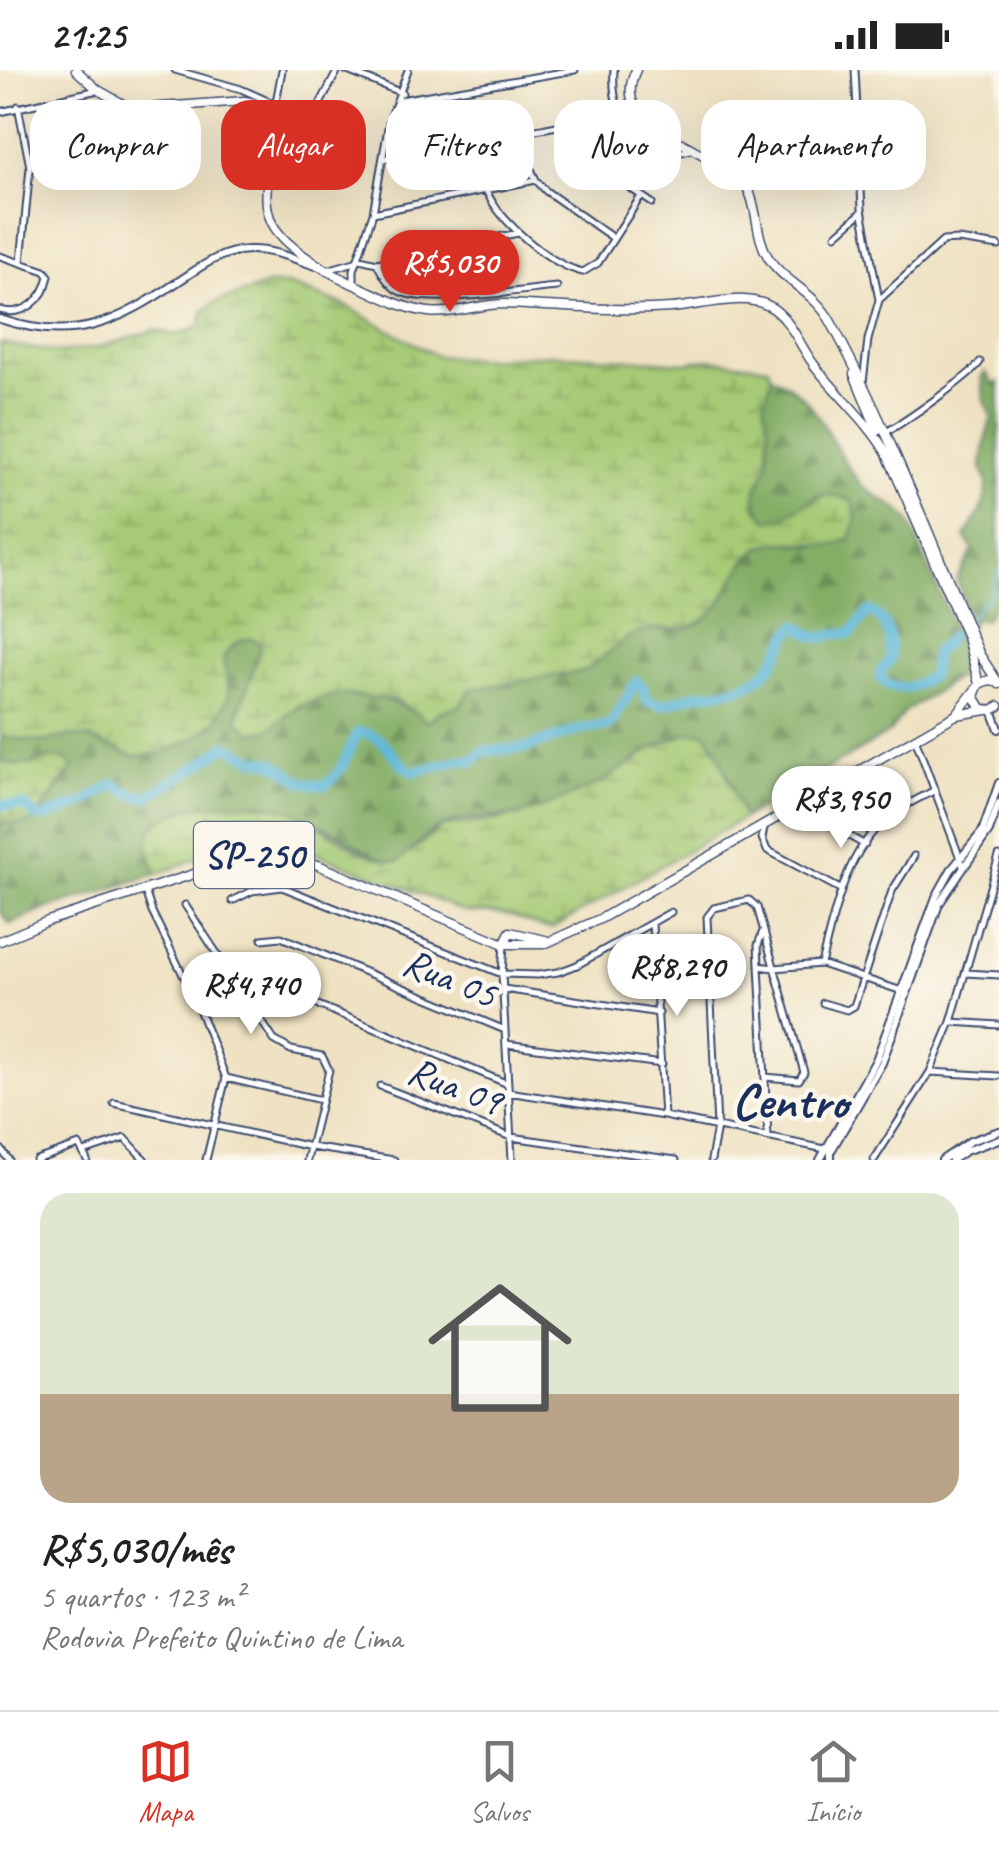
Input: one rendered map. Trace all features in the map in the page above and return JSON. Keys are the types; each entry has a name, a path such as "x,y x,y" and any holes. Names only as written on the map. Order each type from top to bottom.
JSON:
{"main road":[{"path":"76,70 98,90 132,109 221,103"},
{"path":"636,70 630,95 640,115 737,174 753,195 767,256 814,298 831,321 967,637 977,687 975,701 993,709 999,729"},
{"path":"264,190 273,226 326,270 426,312 501,304 669,308 758,302 779,313 815,367 871,428 887,454"},
{"path":"0,320 44,331 96,326 139,306 212,259 240,251 264,250 326,270"},
{"path":"852,364 886,432 980,655 999,684"},
{"path":"852,406 874,421 903,472"},
{"path":"956,716 977,687 989,680 999,684"},
{"path":"504,944 510,932 536,940 564,938 914,738 956,716 993,709"},
{"path":"820,1160 829,1154 879,1062 939,904 982,832 999,784"},
{"path":"961,864 989,832 999,803"},
{"name":"SP-250","path":"0,940 253,856 286,856 504,944"},
{"path":"942,1160 997,1136"},
{"path":"952,1160 972,1144"}],"street":[{"path":"175,70 263,100"},
{"path":"276,100 282,70"},
{"path":"322,100 338,70"},
{"path":"346,70 402,93"},
{"path":"398,100 408,70"},
{"path":"403,100 530,74 575,70"},
{"path":"614,70 617,100"},
{"path":"855,70 862,212 879,300 868,340 863,382"},
{"path":"0,112 98,90"},
{"path":"18,106 30,168 21,262"},
{"path":"354,285 386,140"},
{"path":"681,154 692,150"},
{"path":"534,176 546,191 613,238"},
{"path":"373,212 486,190 518,232 564,265 584,272 598,263 641,196"},
{"path":"632,190 652,202"},
{"path":"836,235 862,212"},
{"path":"326,270 358,260 377,263 518,232"},
{"path":"879,300 942,242 958,240 999,246"},
{"path":"0,256 41,269 49,276 38,298 19,314 0,310"},
{"path":"377,263 402,293 426,298 557,288"},
{"path":"886,432 911,419 980,362"},
{"path":"914,738 961,864"},
{"path":"822,964 840,889 865,845 882,821 933,791"},
{"path":"766,823 762,838 766,850 840,889"},
{"path":"826,823 865,845"},
{"path":"822,1004 851,1009 892,891 914,856"},
{"path":"874,1160 930,1072 951,1022 999,858"},
{"path":"996,870 999,878"},
{"path":"232,902 252,891 282,888 502,974 558,972 672,912"},
{"path":"145,891 226,1078 206,1160"},
{"path":"711,1160 718,1127 707,916 714,908 745,900 753,901 757,907 803,1076 799,1080 765,1078"},
{"path":"186,905 274,1040 281,1046 327,1060 329,1070 307,1160"},
{"path":"652,923 664,1116"},
{"path":"763,930 758,966 768,1137"},
{"name":"Rua 05","path":"262,938 281,938 506,1030"},
{"path":"504,944 502,974 512,1160"},
{"path":"758,966 822,964 904,992"},
{"path":"966,973 999,974"},
{"path":"503,989 659,1012"},
{"path":"318,1005 508,1088 768,1137 829,1154"},
{"path":"951,1022 999,1025"},
{"path":"506,1044 663,1064"},
{"path":"930,1072 999,1076"},
{"path":"226,1078 321,1100"},
{"name":"Rua 09","path":"380,1086 512,1137 676,1160"},
{"path":"114,1102 310,1146 394,1160"},
{"path":"997,1136 999,1150"},
{"path":"36,1160 126,1138 145,1160"},
{"path":"2,1148 8,1160"},
{"path":"81,1148 87,1160"}],"green space":[{"path":"268,285 288,285 344,305 437,356 490,359 552,354 685,363 708,359 768,367 772,377 764,404 769,430 767,468 756,489 756,507 769,521 819,497 840,496 853,502 856,521 850,539 834,545 778,542 760,547 746,560 717,608 703,621 686,629 649,629 631,635 585,671 471,689 459,706 441,711 427,721 395,700 339,694 298,706 269,730 251,733 237,719 261,646 255,639 245,639 223,657 229,695 215,722 163,753 134,756 89,738 70,736 41,742 0,736 0,343 60,353 100,347 155,330 176,335 200,327 203,312 214,303"},
{"path":"985,372 994,385 999,381 999,599 984,620 975,617 971,625 957,580 973,550 965,537 987,489 982,462 992,418 984,399"},
{"path":"772,377 789,385 813,409 859,482 908,519 962,647 962,674 904,712 890,732 744,818 716,748 706,733 691,734 664,743 597,785 541,809 442,826 394,863 285,811 243,804 200,808 159,821 150,856 157,874 10,924 0,911 0,822 22,824 44,806 69,775 56,758 17,766 0,761 0,736 31,741 70,736 89,738 134,756 163,753 215,722 229,695 223,657 237,643 249,638 255,638 261,646 260,656 238,711 269,730 307,703 346,694 387,700 428,721 441,711 459,706 471,689 585,671 631,635 649,629 686,629 717,608 746,560 760,547 778,542 816,546 818,495 787,517 768,521 756,507 756,489 767,468 764,404"},
{"path":"687,733 706,733 716,748 744,818 553,928 497,913 461,911 288,843 238,845 157,874 150,855 149,836 157,824 172,814 214,805 260,804 293,811 357,849 397,862 443,826 502,819 542,808 601,783 651,749"},
{"path":"56,758 73,767 33,821 0,822 0,761 17,766"}],"waterway":[{"path":"966,621 989,596 999,571"},
{"path":"0,805 25,806 42,818 84,803 114,784 131,794 148,797 225,745 256,760 273,762 303,782 323,786 340,769 358,732 378,739 414,772 464,759 471,762 484,751 526,748 579,730 610,725 637,681 646,700 662,704 746,685 766,671 797,625 820,638 850,634 869,611 881,619 889,638 890,660 880,678 892,686 906,687 932,675 935,651 950,636"},
{"path":"950,636 960,627"}],"district":[{"name":"Centro","path":"790,1101"}]}
